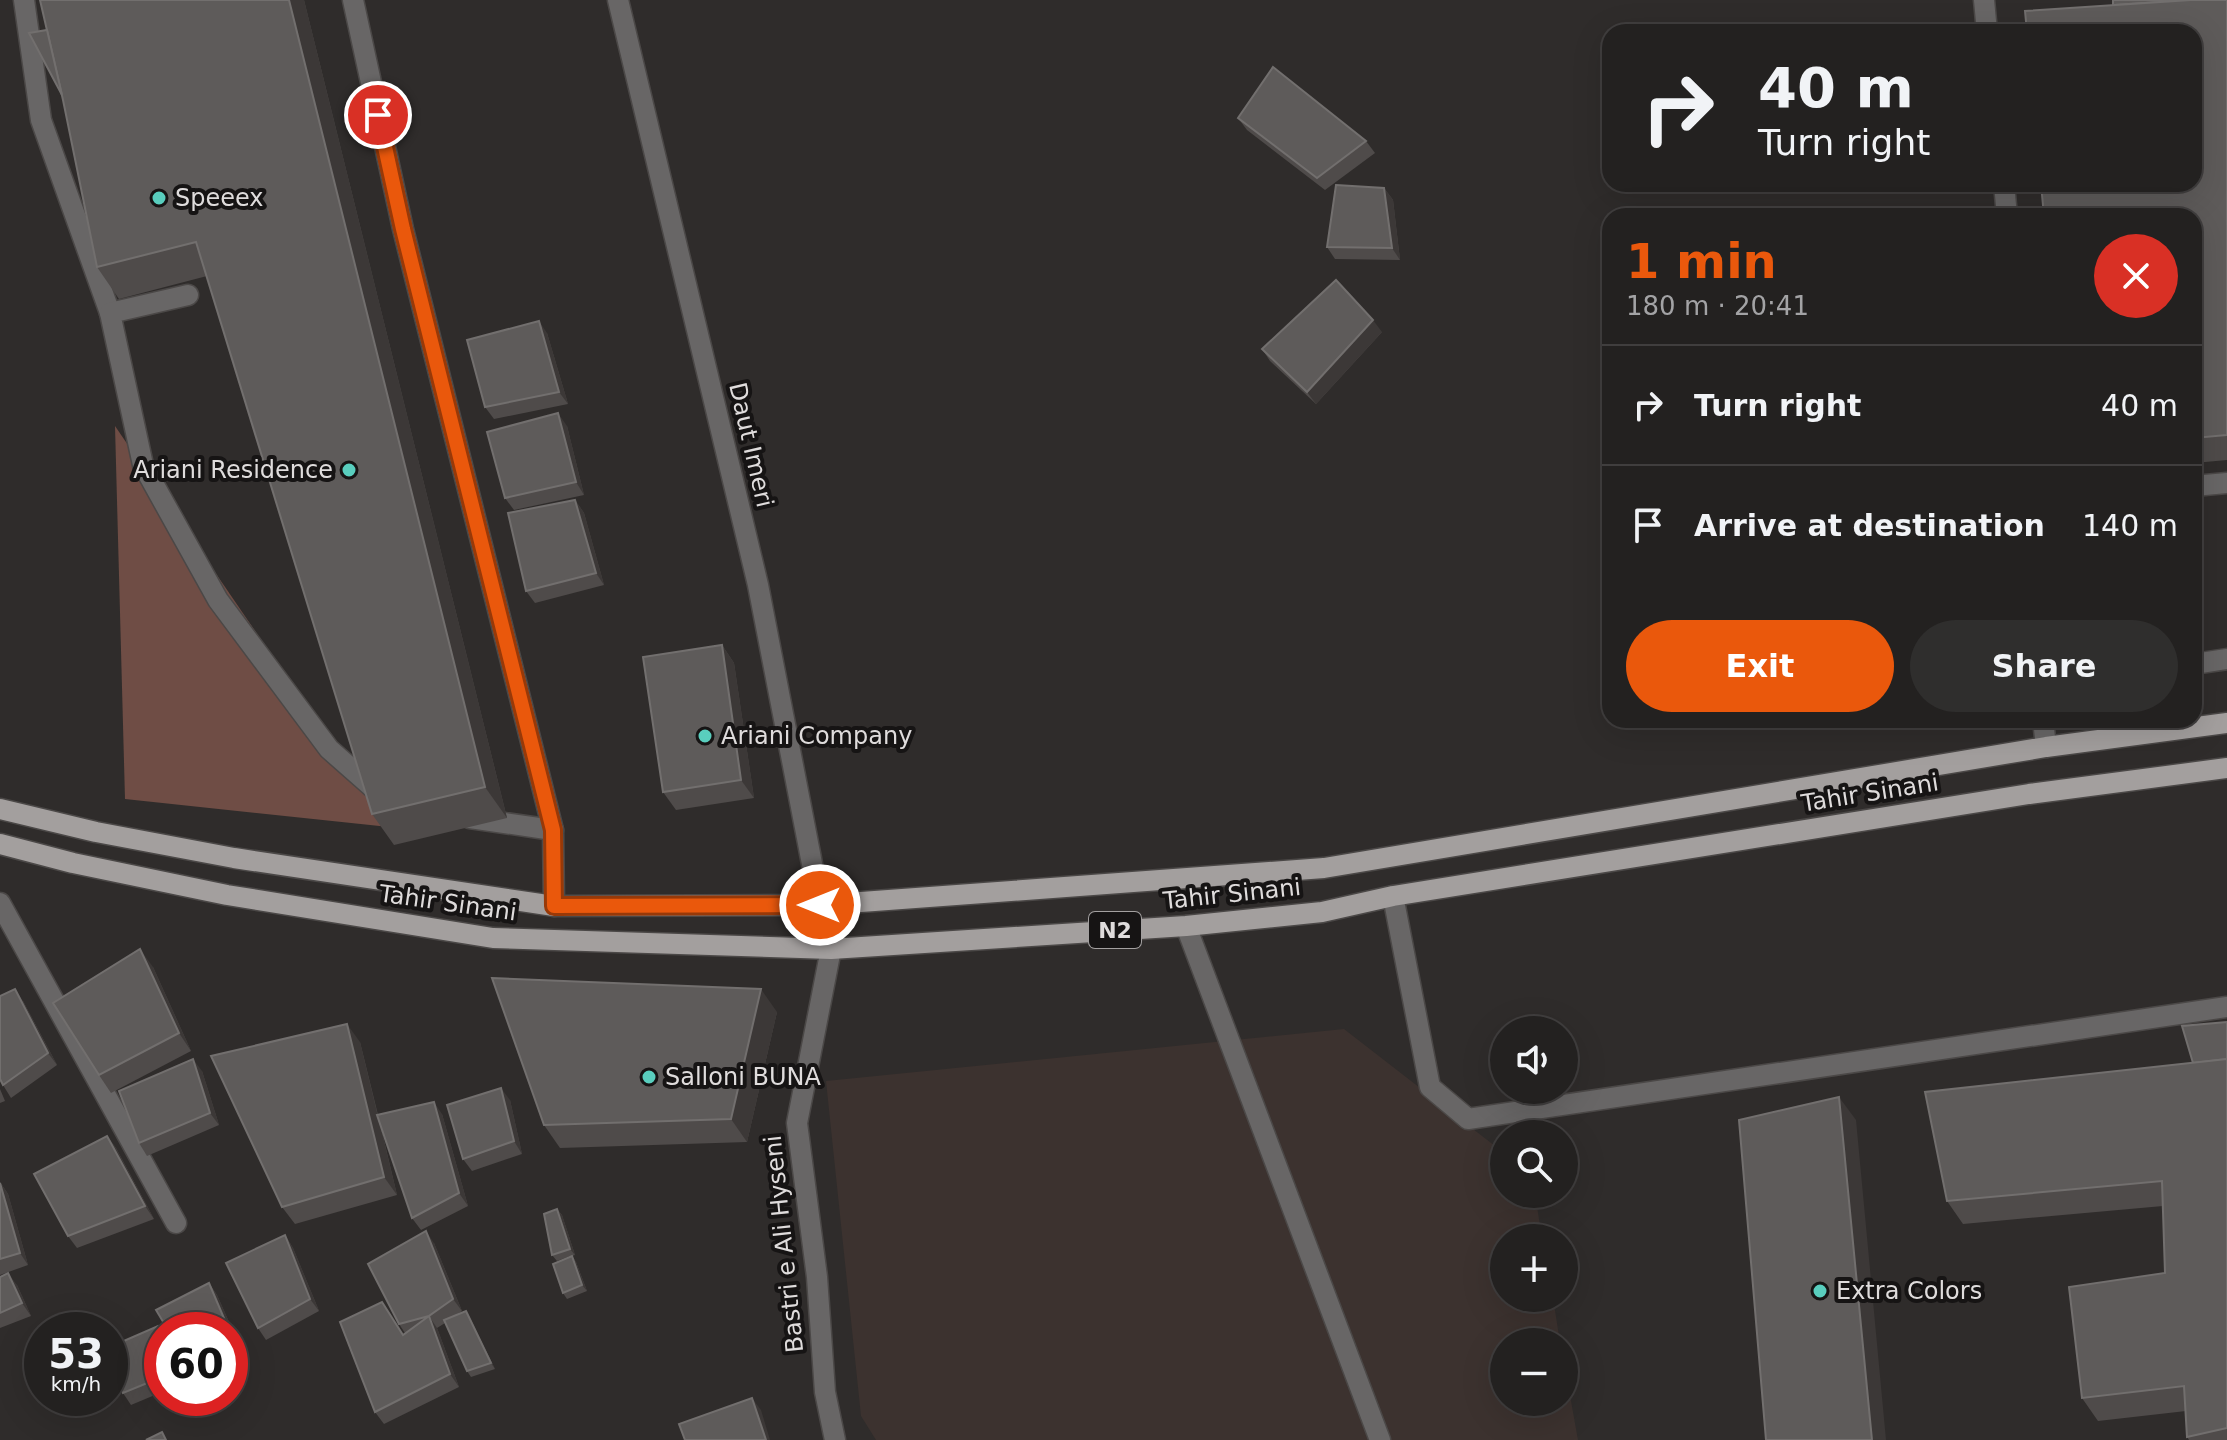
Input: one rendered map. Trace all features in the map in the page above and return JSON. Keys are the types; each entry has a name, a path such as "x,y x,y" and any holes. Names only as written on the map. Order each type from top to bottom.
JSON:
{"main road":[{"name":"Tahir Sinani","path":"2202,726 2227,723"},
{"name":"Tahir Sinani","path":"0,809 96,832 234,858 554,906 820,905 1324,868 2046,747 2189,728"},
{"name":"Tahir Sinani","path":"0,844 73,863 227,895 493,938 831,949 1186,926 1322,912 1393,896 2013,796 2227,768"}],"street":[{"path":"24,0 41,120 110,313 143,465 218,600 329,749 395,807"},
{"path":"353,0 403,229 553,830 554,906"},
{"name":"Daut Imeri","path":"618,0 758,585 820,905"},
{"path":"1984,0 1986,24"},
{"path":"110,313 188,295"},
{"path":"2202,485 2227,483"},
{"path":"2202,663 2227,659"},
{"path":"2044,728 2046,747"},
{"path":"458,816 553,830"},
{"path":"1393,896 1430,1087 1468,1119 2227,1007"},
{"path":"0,903 176,1223"},
{"path":"1186,926 1380,1440"},
{"name":"Bastri e Ali Hyseni","path":"831,949 797,1123 817,1277 825,1392 835,1440"}],"shaded area":[{"path":"115,426 389,827 125,799"},
{"path":"1344,1029 1490,1142 1490,1208 1537,1208 1540,1224 1490,1224 1490,1312 1555,1312 1558,1328 1490,1328 1490,1416 1574,1416 1578,1440 876,1440 861,1416 826,1081"}],"building":[{"name":"Ariani Residence","path":"40,0 289,0 485,787 372,814 196,242 97,267"},
{"path":"2113,0 2190,0 2113,5"},
{"path":"2227,0 2227,435 2202,437 2202,208 2043,208 2042,192 2202,192 2202,24 2026,24 2025,11"},
{"path":"47,30 62,95 29,33"},
{"path":"1273,67 1366,141 1317,178 1238,118"},
{"path":"1336,185 1384,188 1392,248 1327,247"},
{"path":"1336,280 1373,320 1307,392 1262,349"},
{"path":"539,321 559,392 485,407 467,340"},
{"path":"558,413 576,482 505,498 487,432"},
{"path":"575,500 596,573 526,591 508,513"},
{"name":"Ariani Company","path":"722,645 741,780 663,792 643,657"},
{"path":"140,949 179,1033 99,1075 53,1003"},
{"name":"Salloni BUNA","path":"492,978 761,989 731,1119 544,1125"},
{"path":"15,989 48,1053 3,1085 0,1079 0,996"},
{"path":"2227,1022 2227,1059 2193,1063 2182,1026"},
{"path":"347,1024 384,1177 282,1207 211,1056"},
{"path":"193,1059 210,1113 139,1143 119,1091"},
{"path":"2227,1059 2227,1428 2187,1437 2184,1386 2082,1398 2069,1287 2165,1273 2162,1181 1947,1201 1925,1092"},
{"path":"501,1088 514,1141 463,1159 447,1105"},
{"name":"Extra Colors","path":"1839,1097 1872,1440 1766,1440 1739,1120"},
{"path":"434,1102 459,1193 412,1218 377,1115"},
{"path":"107,1136 145,1206 68,1236 34,1174"},
{"path":"0,1183 20,1253 0,1259"},
{"path":"557,1209 570,1249 552,1255 544,1214"},
{"path":"426,1231 453,1299 429,1316 399,1324 368,1264"},
{"path":"285,1235 310,1299 258,1328 226,1263"},
{"path":"572,1256 582,1285 563,1293 553,1264"},
{"path":"8,1273 22,1303 0,1313 0,1277"},
{"path":"209,1283 221,1312 157,1312"},
{"path":"382,1302 403,1335 429,1316 450,1374 375,1412 340,1322"},
{"path":"466,1311 491,1363 467,1371 444,1320"},
{"path":"144,1332 144,1384 128,1391 128,1339"},
{"path":"752,1398 766,1440 685,1440 679,1424"},
{"path":"162,1432 166,1440 146,1440"}],"place":[{"name":"Speeex","path":"159,198"},
{"name":"Ariani Residence","path":"349,470"},
{"name":"Ariani Company","path":"705,736"},
{"name":"Salloni BUNA","path":"649,1077"},
{"name":"Extra Colors","path":"1820,1291"}],"route":[{"path":"378,115 403,229 553,830 554,906 820,905"}]}
